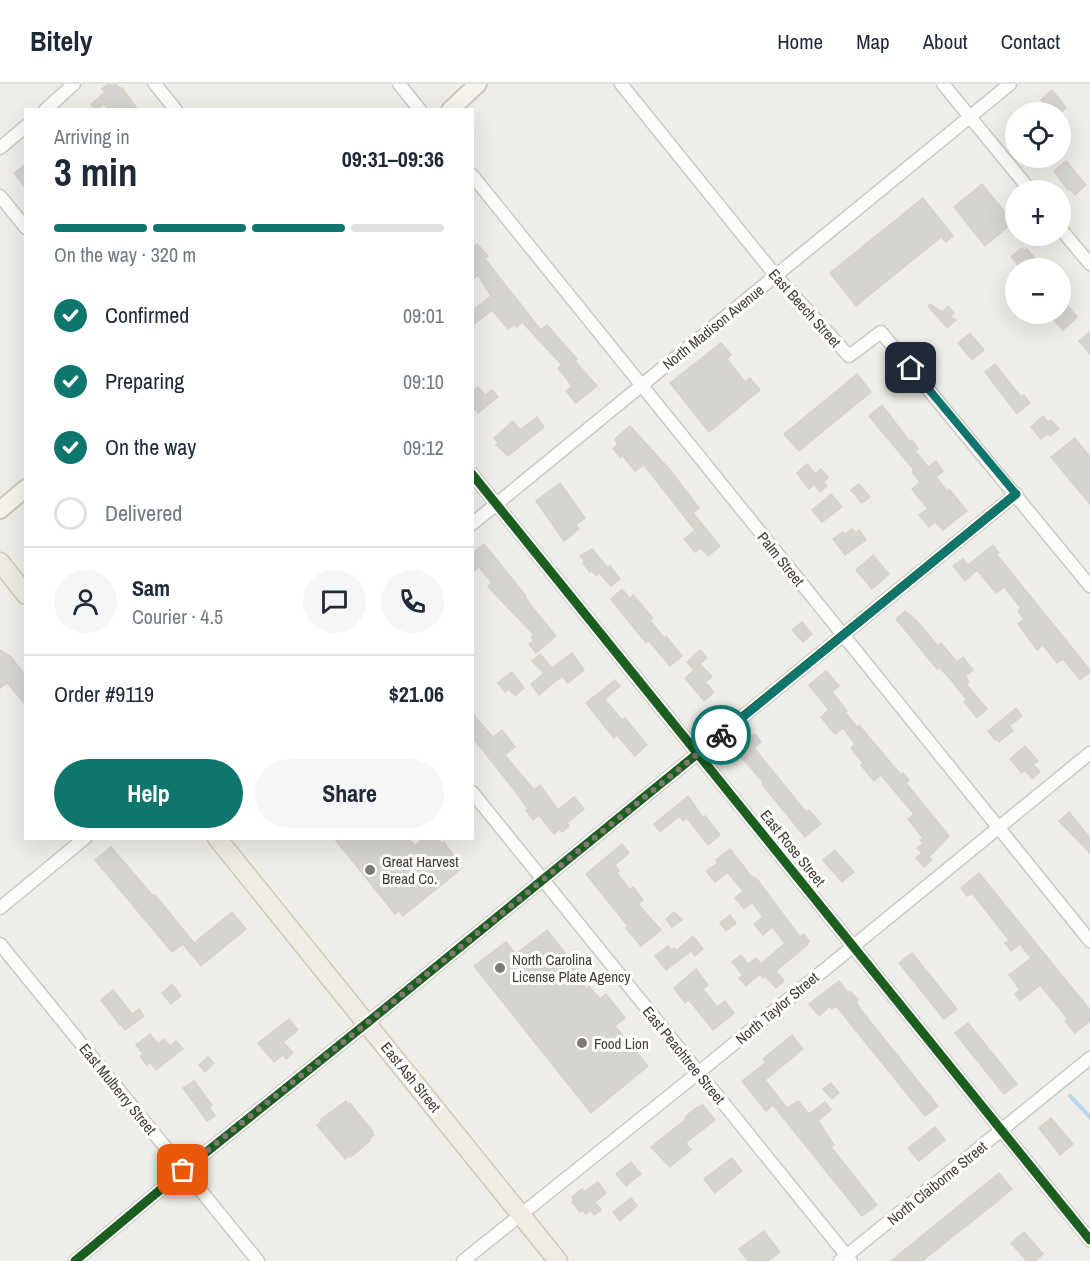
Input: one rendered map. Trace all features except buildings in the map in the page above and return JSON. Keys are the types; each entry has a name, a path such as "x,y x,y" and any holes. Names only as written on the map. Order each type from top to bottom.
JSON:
{"main road":[{"path":"0,562 24,592"},
{"name":"East Ash Street","path":"219,840 558,1261"}],"street":[{"path":"47,108 74,84"},
{"path":"155,84 174,108"},
{"path":"399,84 418,108"},
{"path":"452,108 478,84"},
{"name":"East Beech Street","path":"621,84 776,276 849,356 881,332 1090,586"},
{"path":"943,84 1022,180"},
{"name":"North Madison Avenue","path":"474,522 1010,84"},
{"path":"0,148 24,128"},
{"name":"Palm Street","path":"474,177 1090,941"},
{"path":"0,195 24,225"},
{"path":"1071,241 1090,264"},
{"name":"East Rose Street","path":"474,476 1090,1240"},
{"path":"0,510 24,490"},
{"path":"75,1261 183,1170 367,1023 1016,494"},
{"name":"North Taylor Street","path":"463,1261 698,1073 1090,753"},
{"name":"East Peachtree Street","path":"474,794 846,1259"},
{"path":"0,908 84,840"},
{"name":"East Mulberry Street","path":"0,944 258,1261"},
{"name":"North Claiborne Street","path":"846,1259 1090,1058"}],"waterway":[{"path":"1070,1096 1090,1117"}],"cycle path":[{"path":"474,476 1090,1240"},
{"path":"75,1261 1016,494"}],"way so far":[{"path":"183,1170 721,735"}],"place":[{"name":"Great Harvest Bread Co.","path":"370,870"},
{"name":"North Carolina License Plate Agency","path":"500,968"},
{"name":"Food Lion","path":"582,1043"}],"route":[{"path":"721,735 1016,494 911,368"}]}
